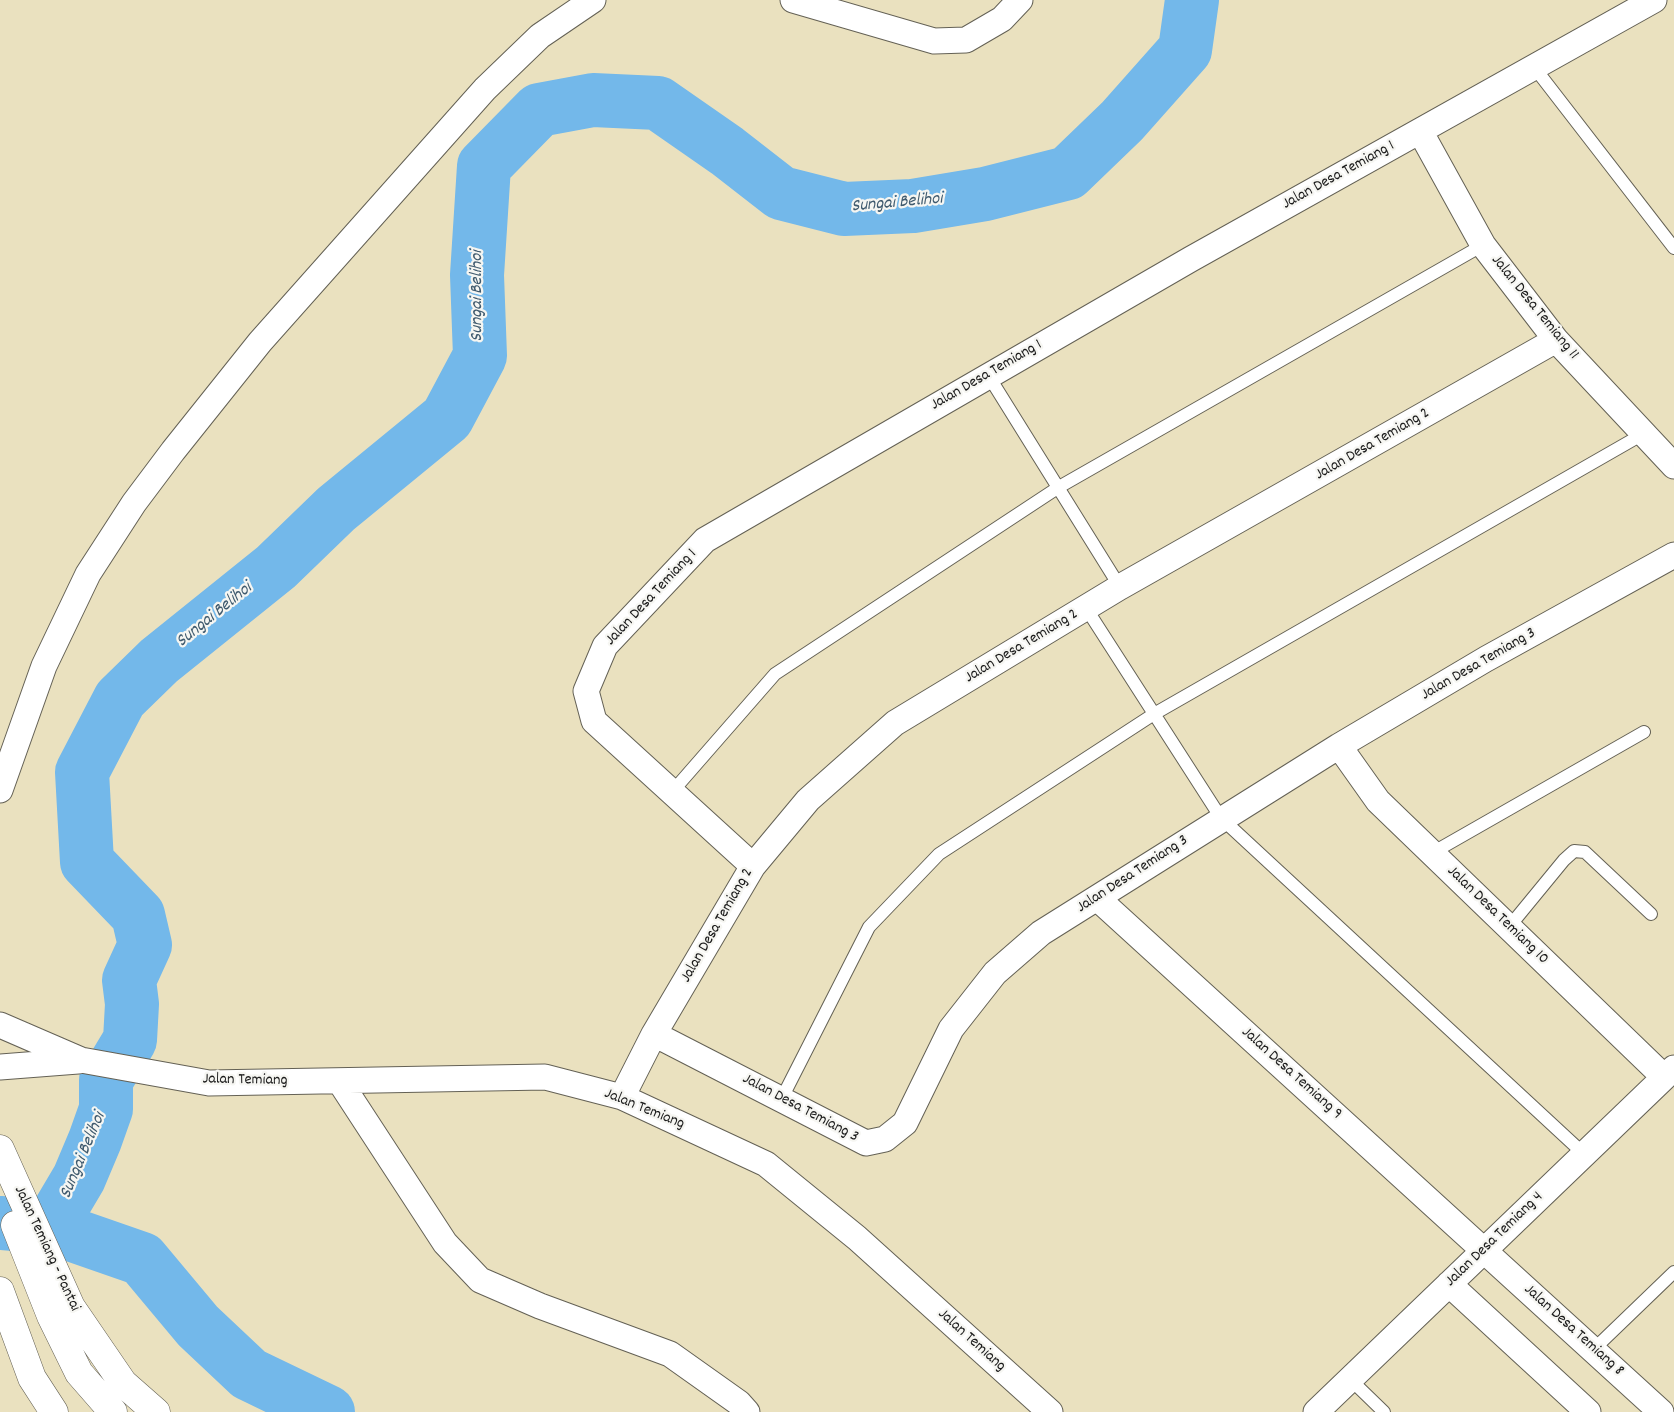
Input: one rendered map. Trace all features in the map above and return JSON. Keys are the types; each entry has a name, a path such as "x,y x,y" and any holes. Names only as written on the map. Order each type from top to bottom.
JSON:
{"main road":[{"name":"Jalan Temiang - Pantai","path":"0,1150 10,1192 52,1316 79,1373 113,1412"},
{"name":"Jalan Temiang - Pantai","path":"10,1192 71,1307 123,1383 156,1412"},
{"path":"0,1290 32,1378 54,1412"}],"street":[{"path":"0,790 44,666 88,574 134,503 167,458 260,342 485,88 540,36 593,0"},
{"path":"793,0 934,41 966,40 1002,19 1020,0"},
{"name":"Jalan Desa Temiang 1","path":"753,866 594,721 586,691 606,646 705,540 988,375 1654,0"},
{"name":"Jalan Desa Temiang 11","path":"1420,131 1483,245 1556,340 1674,466"},
{"name":"Jalan Desa Temiang 2","path":"622,1097 654,1034 753,866 808,800 895,723 1120,587 1556,340"},
{"name":"Jalan Desa Temiang 3","path":"654,1034 782,1098 866,1143 885,1140 905,1123 951,1029 995,972 1041,932 1339,746 1486,659 1674,555"},
{"name":"Jalan Desa Temiang 10","path":"1339,746 1378,801 1509,927 1669,1072"},
{"name":"Jalan Desa Temiang 9","path":"1097,898 1484,1251"},
{"name":"Jalan Temiang","path":"0,1025 81,1060 209,1083 545,1077 622,1097 766,1164 857,1238 1050,1412"},
{"name":"Jalan Temiang","path":"0,1067 81,1060"},
{"name":"Jalan Desa Temiang 4","path":"1316,1412 1669,1072"},
{"path":"340,1082 445,1243 480,1280 540,1306 670,1354 739,1403 747,1412"},
{"name":"Jalan Desa Temiang 8","path":"1484,1251 1661,1412"},
{"path":"1449,1284 1588,1412"}],"lane":[{"path":"1534,67 1674,248"},
{"path":"672,792 775,674 1059,487 1483,245"},
{"path":"988,375 1120,587"},
{"path":"782,1098 869,927 939,854 1154,714 1643,434"},
{"path":"1086,608 1221,818 1584,1154"},
{"path":"1432,853 1644,732"},
{"path":"1509,927 1564,860 1574,851 1585,852 1651,914"},
{"path":"1593,1350 1674,1272"},
{"path":"1350,1379 1384,1412"}],"waterway":[{"name":"Sungai Belihoi","path":"50,1227 79,1178 106,1109 106,1080 130,1040 132,1004 129,980 145,945 138,915 87,862 82,772 120,699 159,661 276,567 336,509 447,418 480,356 477,275 484,166 539,110 593,100 658,103 727,151 781,193 844,209 913,206 985,194 1068,173 1122,121 1185,50 1192,0"},
{"path":"0,1223 50,1227 142,1259 198,1326 249,1374 328,1412"}]}
